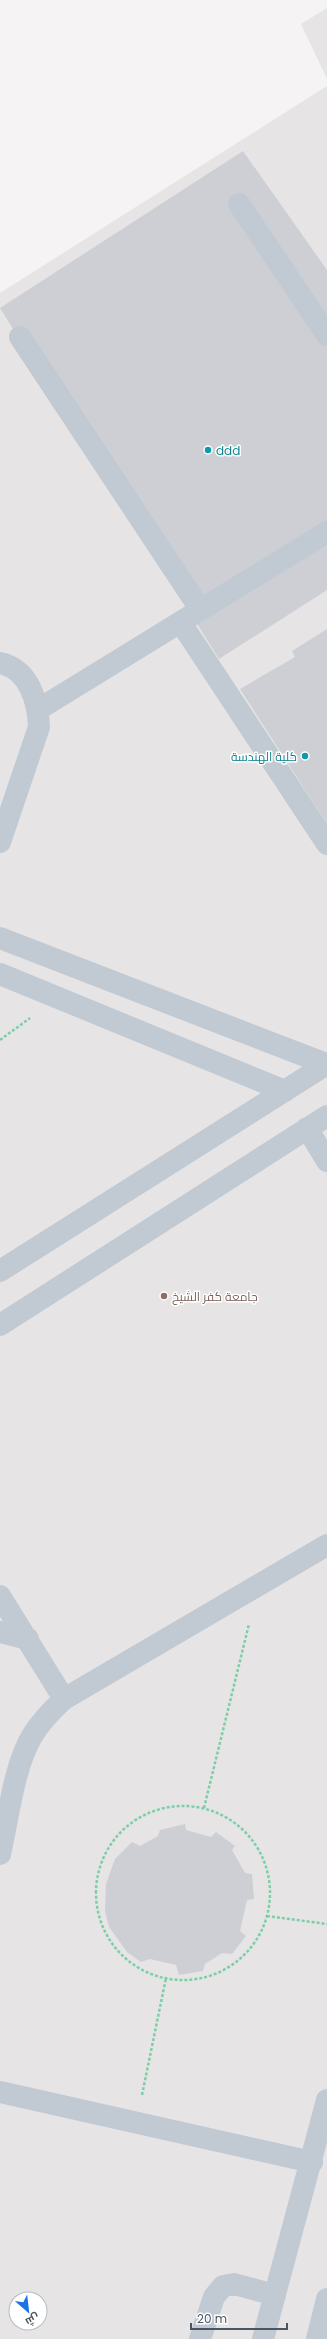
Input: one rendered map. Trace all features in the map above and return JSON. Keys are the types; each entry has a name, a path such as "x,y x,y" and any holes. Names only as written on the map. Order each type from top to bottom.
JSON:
{"lane":[{"path":"239,204 327,335"},
{"path":"20,337 200,609"},
{"path":"39,709 327,532"},
{"path":"181,622 327,844"},
{"path":"0,663 8,664 22,676 33,691 39,709 40,727 0,842"},
{"path":"0,938 327,1064"},
{"path":"0,974 285,1091"},
{"path":"0,1271 327,1064"},
{"path":"0,1325 327,1116"},
{"path":"307,1128 327,1161"},
{"path":"0,1854 21,1759 32,1736 42,1721 64,1699 327,1546"},
{"path":"0,1596 64,1699"},
{"path":"0,1632 28,1639"},
{"path":"0,2092 312,2162"},
{"path":"263,2339 312,2162 327,2100"},
{"path":"200,2339 214,2297 223,2286 234,2284 275,2295"},
{"path":"317,2339 327,2299"}],"path":[{"path":"204,1808 258,1586"},
{"path":"184,1805 204,1808 235,1823 248,1834 258,1848 270,1881 270,1898 267,1916 260,1933 250,1948 236,1962 221,1971 203,1977 185,1980 166,1978 147,1973 130,1963 116,1949 104,1933 98,1914 95,1894 97,1875 110,1844 128,1824 145,1814 164,1808 184,1805"},
{"path":"267,1916 327,1924"},
{"path":"136,2123 166,1978"}],"shaded area":[{"path":"327,8 327,79 301,24"},
{"name":"جامعة كفر الشيخ","path":"327,86 327,2339 0,2339 0,293"}],"building":[{"name":"ddd","path":"243,151 327,270 327,590 219,659 0,308"},
{"name":"كلية الهندسة","path":"327,629 327,824 240,689 295,657 292,651"},
{"path":"185,1824 186,1830 211,1837 216,1832 235,1846 232,1850 245,1873 252,1874 254,1899 247,1900 240,1931 246,1936 232,1954 222,1953 205,1964 203,1971 179,1975 176,1965 150,1959 141,1962 127,1952 109,1927 105,1911 106,1884 115,1859 132,1842 140,1846 158,1836 160,1830"}],"place":[{"name":"ddd","path":"208,450"},
{"name":"كلية الهندسة","path":"305,756"},
{"name":"جامعة كفر الشيخ","path":"164,1296"}]}
